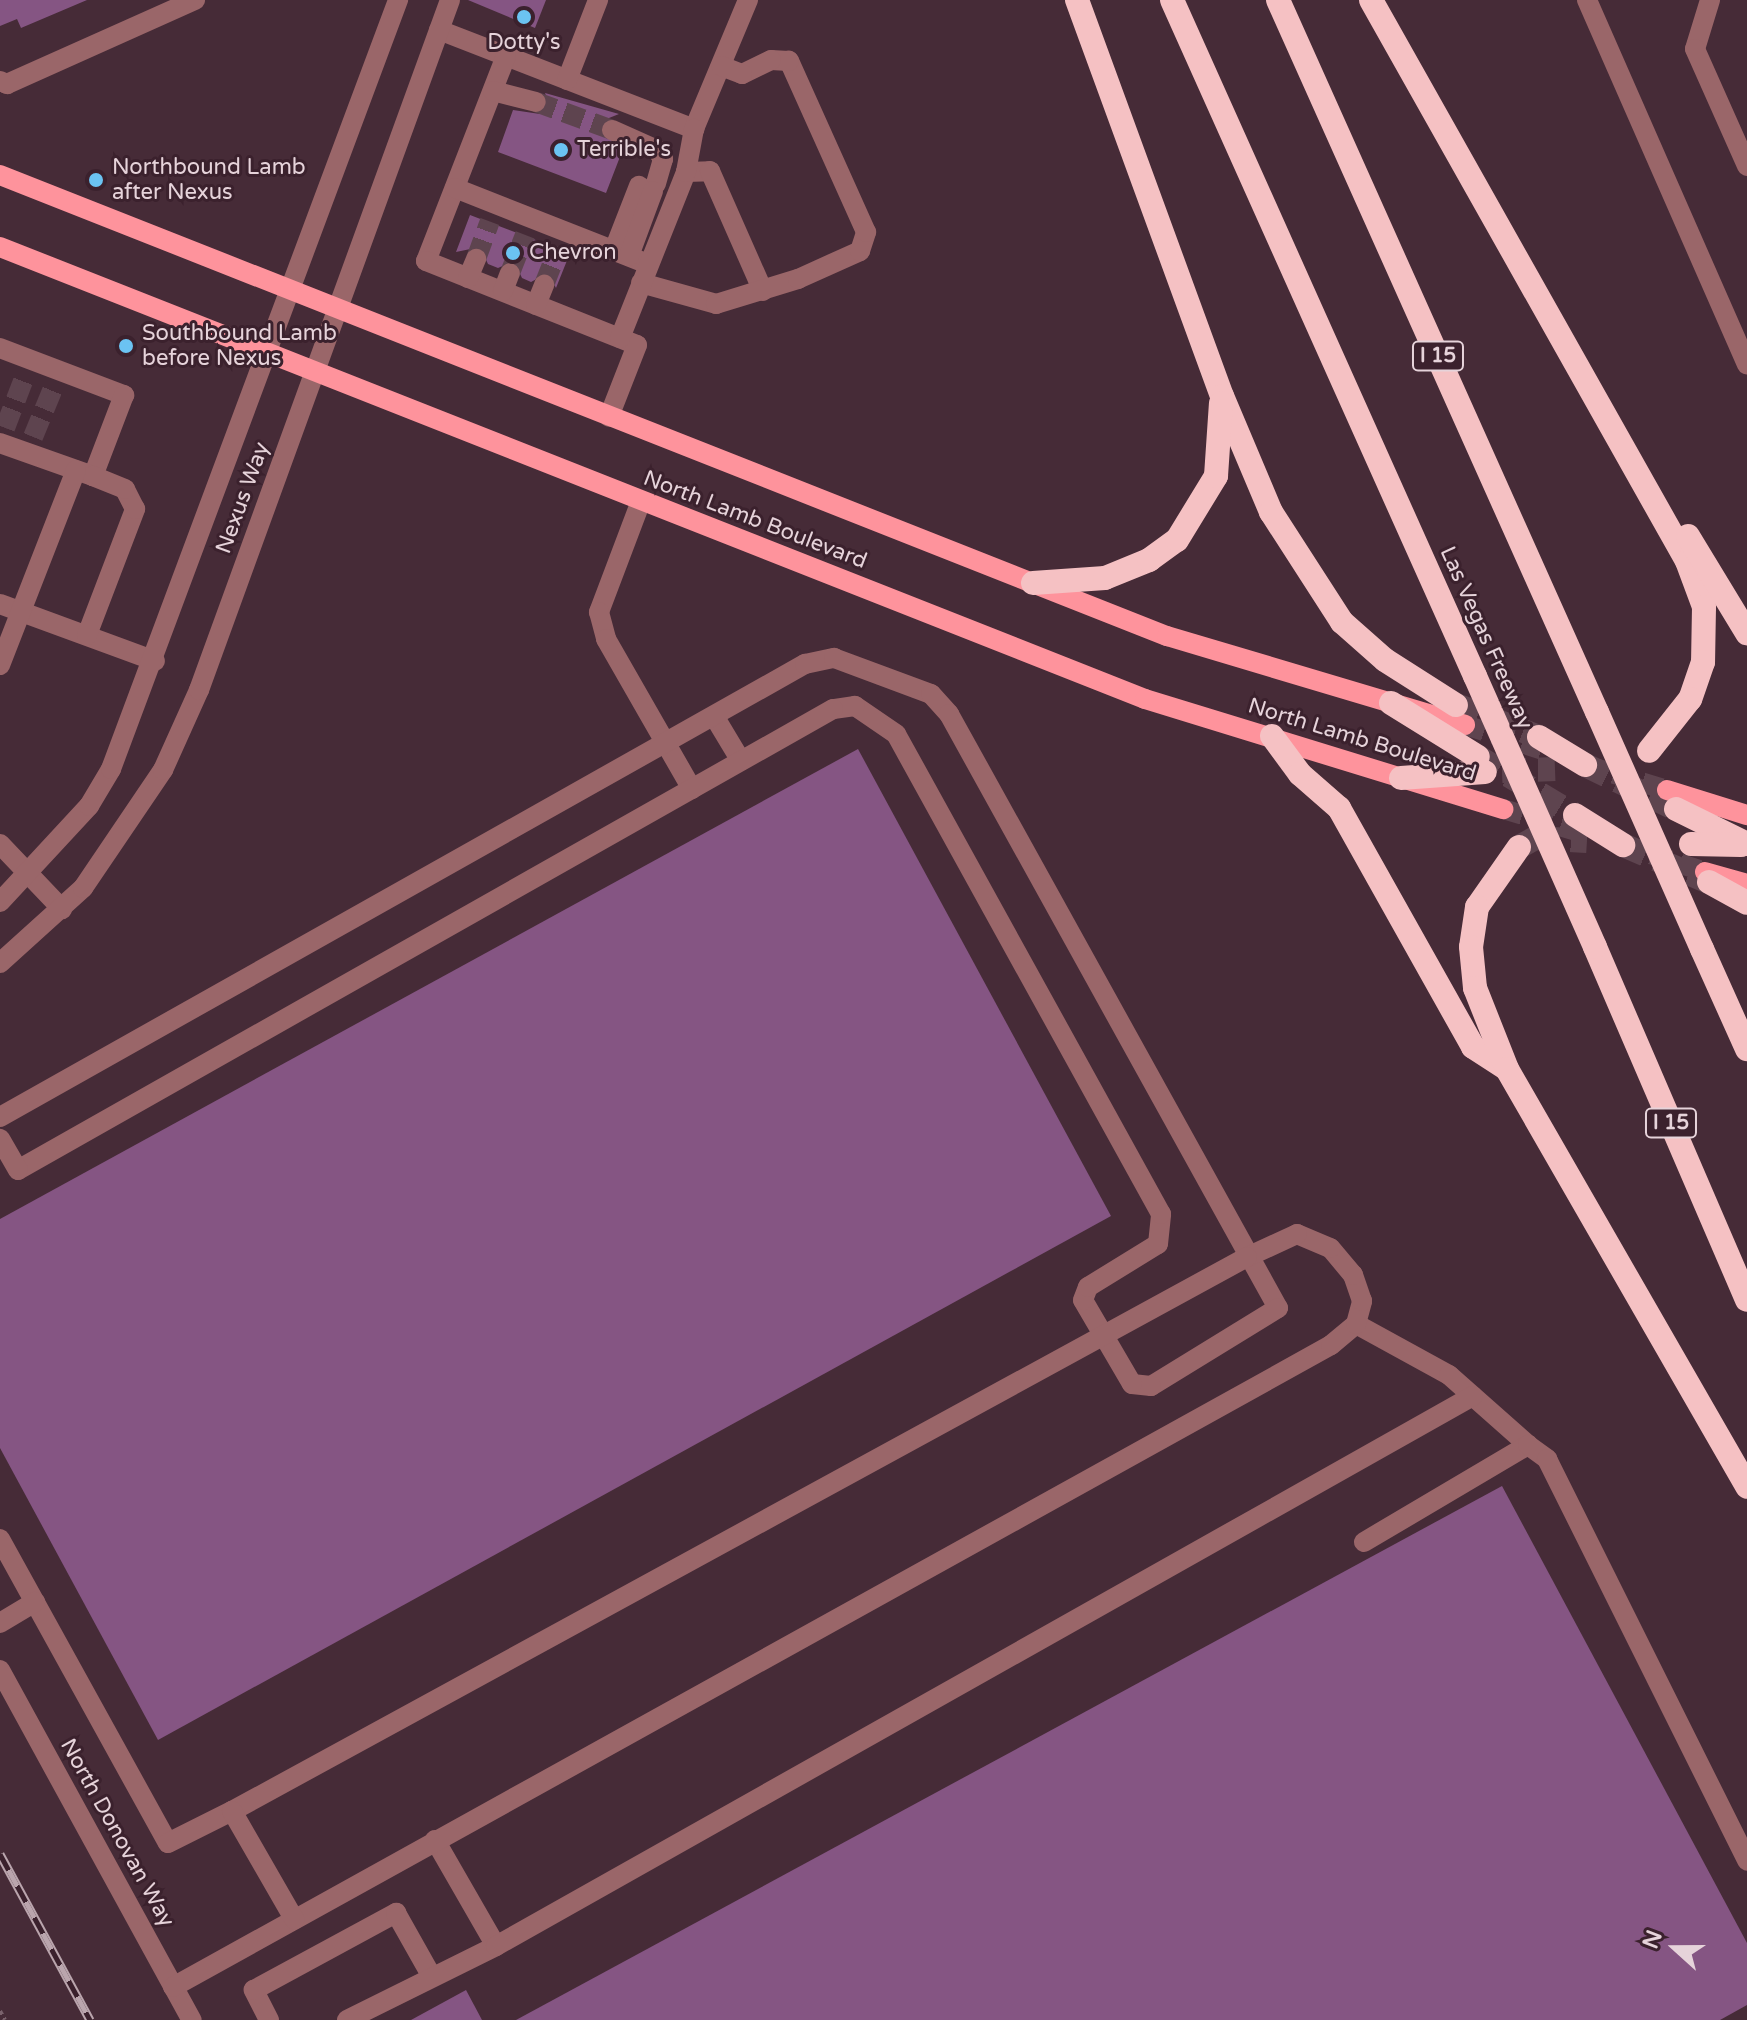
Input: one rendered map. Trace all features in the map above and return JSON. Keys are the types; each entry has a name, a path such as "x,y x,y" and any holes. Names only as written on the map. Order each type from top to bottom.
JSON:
{"highway":[{"path":"1077,0 1222,396 1271,512 1342,622 1385,660 1460,715"},
{"name":"Las Vegas Freeway","path":"1172,0 1595,947 1747,1300"},
{"name":"I 15","path":"1278,0 1747,1049"},
{"path":"1371,0 1646,480 1704,607 1703,662 1690,699 1649,751"},
{"path":"1033,583 1105,578 1149,560 1177,540 1216,476 1222,396"},
{"path":"1646,480 1703,556 1747,633"},
{"path":"1391,703 1482,764 1401,778"},
{"path":"1272,736 1300,774 1339,808 1473,1047 1507,1069"},
{"path":"1585,765 1547,752 1585,765"},
{"path":"1672,799 1747,845"},
{"path":"1582,830 1623,845"},
{"path":"1691,844 1747,845"},
{"path":"1519,847 1477,907 1471,947 1475,988 1507,1069 1747,1487"},
{"path":"1707,877 1747,903"}],"main road":[{"name":"North Lamb Boulevard","path":"0,175 1167,636 1391,703 1460,715"},
{"name":"North Lamb Boulevard","path":"0,247 1145,699 1503,809"},
{"path":"1672,799 1747,815"},
{"path":"1707,877 1747,884"}],"street":[{"path":"0,81 7,84 195,0"},
{"name":"Nexus Way","path":"0,902 31,871 96,794 155,661 398,0"},
{"name":"Nexus Way","path":"0,963 62,909 122,834 169,757 199,690 450,0"},
{"path":"567,80 598,0"},
{"path":"633,263 686,172 694,129 748,0"},
{"path":"1587,0 1747,364"},
{"path":"1710,0 1695,49 1747,166"},
{"path":"439,30 694,129"},
{"path":"506,56 426,261 472,268 540,295 637,345 609,417"},
{"path":"455,188 494,213 633,263 716,304 763,291 860,251 866,232 789,61 771,60 742,74 721,66"},
{"path":"493,91 536,102"},
{"path":"612,130 637,140 647,149 648,185 620,338"},
{"path":"686,172 710,171 763,291"},
{"path":"0,349 28,367 57,378 124,395 84,473 0,665"},
{"path":"2,437 30,445 84,473 125,489 135,509 87,635"},
{"path":"641,501 599,612 606,639 692,789"},
{"path":"0,604 155,661"},
{"path":"0,1117 666,746 805,664 834,658 931,694 949,714 1247,1257 1275,1294 1278,1308 1151,1386 1132,1384 1083,1300 1088,1287 1158,1244 1161,1214 896,734 855,706 833,709 18,1170 0,1139"},
{"path":"714,716 741,761"},
{"path":"0,844 31,871 62,909"},
{"path":"0,1539 168,1843 232,1811 1247,1257 1297,1234 1330,1248 1353,1275 1362,1301 1356,1324 1331,1345 173,1987"},
{"path":"1356,1324 1449,1375 1547,1459 1747,1861"},
{"path":"347,2020 431,1975 496,1946 1473,1396"},
{"path":"1364,1542 1528,1445"},
{"path":"0,1623 35,1602"},
{"name":"North Donovan Way","path":"0,1670 192,2020"},
{"path":"232,1811 294,1919"},
{"path":"435,1840 496,1946"},
{"path":"269,2020 254,1990 396,1913 431,1975"}],"path":[{"path":"0,2011 5,2020"}],"building":[{"path":"0,0 87,0 21,28 17,19 0,26"},
{"name":"Dotty's","path":"468,0 546,0 535,28"},
{"name":"Terrible's","path":"545,93 619,114 604,120 599,131 623,149 606,193 498,152 513,110 540,114 549,104"},
{"name":"Chevron","path":"470,215 570,253 556,288 548,273 531,282 522,278 514,261 498,268 488,264 480,247 456,252"},
{"path":"858,749 1111,1216 158,1740 0,1448 0,1219"},
{"path":"1502,1486 1747,1943 1747,2005 1720,2020 516,2020"},
{"path":"466,1990 482,2020 411,2020"}],"tunnel":[{"path":"536,102 612,130"},
{"path":"476,259 490,221"},
{"path":"510,273 525,235"},
{"path":"544,285 559,247"},
{"path":"5,428 25,376"},
{"path":"33,437 54,386"},
{"path":"1456,705 1539,737"},
{"path":"1465,725 1546,751"},
{"path":"1478,757 1575,815"},
{"path":"1585,765 1667,790"},
{"path":"1585,765 1676,809"},
{"path":"1502,771 1555,769"},
{"path":"1503,809 1583,833"},
{"path":"1519,847 1535,838 1587,841"},
{"path":"1623,845 1705,872"},
{"path":"1623,845 1709,882"}],"railway":[{"path":"0,1854 90,2020"}],"place":[{"name":"Dotty's","path":"524,17"},
{"name":"Terrible's","path":"561,150"},
{"name":"Northbound Lamb after Nexus","path":"96,180"},
{"name":"Chevron","path":"513,253"},
{"name":"Southbound Lamb before Nexus","path":"126,346"}]}
